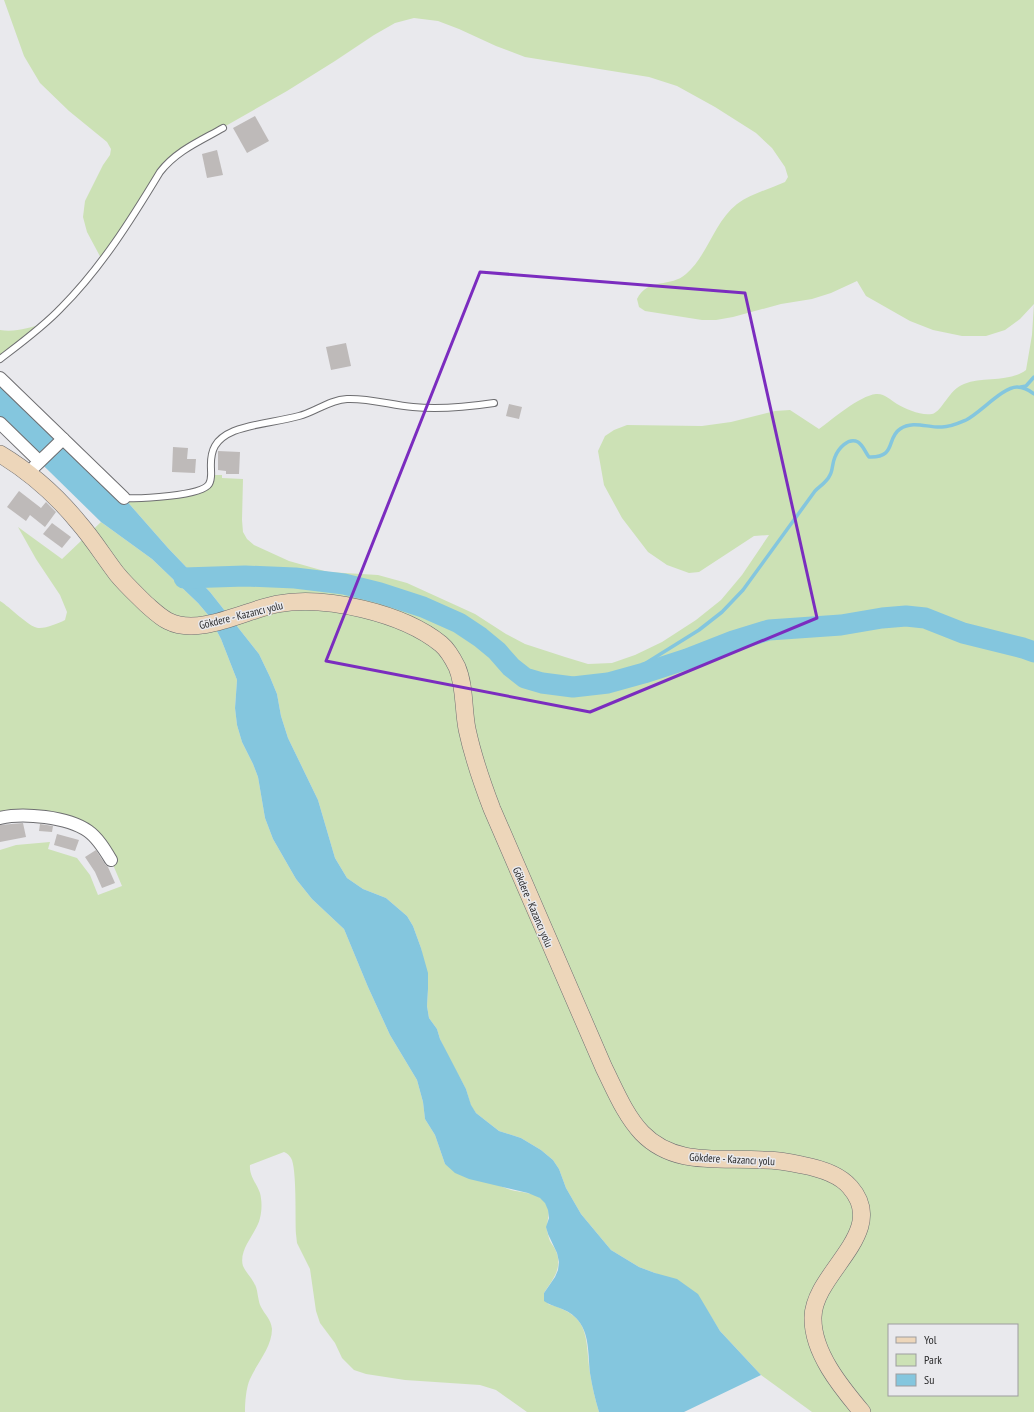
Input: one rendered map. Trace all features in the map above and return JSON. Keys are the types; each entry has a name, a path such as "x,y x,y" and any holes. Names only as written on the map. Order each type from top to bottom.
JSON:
{"street":[{"path":"0,378 60,442 124,498"},
{"path":"0,423 42,459"},
{"path":"27,473 60,442"},
{"name":"Gökdere - Kazancı yolu","path":"0,454 27,473 61,503 79,522 117,574 153,610 169,622 186,626 198,626 235,617 262,607 279,604 321,602 346,605 383,615 428,635 442,645 451,656 461,678 467,727 473,755 480,779 492,810 604,1068 619,1099 632,1120 642,1133 653,1142 666,1150 682,1156 787,1162 810,1167 840,1179 856,1194 862,1213 858,1234 852,1245 824,1284 817,1299 813,1316 814,1331 828,1365 842,1388 862,1412"},
{"path":"0,818 15,815 42,816 77,825 88,831 96,839 112,860"}],"lane":[{"path":"0,359 37,330 61,308 89,278 113,247 166,163 178,153 223,128"},
{"path":"124,498 168,496 202,490 210,482 211,452 218,442 226,435 254,425 306,414 338,400 353,399 436,409 494,403"}],"highlighted area":[{"path":"480,272 745,293 817,618 590,712 326,661"}],"green space":[{"path":"4,0 1034,0 1034,304 1020,319 1005,330 986,336 962,336 933,330 910,321 866,296 857,281 831,293 812,299 781,304 716,320 702,320 645,311 639,307 637,299 642,292 653,285 674,281 686,274 700,258 722,220 729,211 742,200 785,182 788,177 785,167 772,148 756,133 715,107 677,86 649,77 525,57 438,21 414,18 395,23 374,35 287,91 178,153 166,163 102,260 87,232 83,217 85,201 103,165 110,155 111,149 107,142 69,111 40,83 24,56"},
{"path":"1034,304 1034,1412 812,1412 761,1375 720,1331 697,1294 655,1273 639,1267 611,1250 581,1214 566,1188 559,1169 553,1160 541,1150 521,1138 499,1131 476,1113 471,1106 466,1089 449,1058 437,1029 429,1018 427,1006 428,989 421,948 413,926 407,916 386,898 363,889 347,878 335,858 318,800 288,738 281,716 277,694 259,654 210,592 168,548 124,498 202,490 211,475 222,475 222,478 243,479 243,532 247,539 254,545 289,561 328,572 378,575 407,583 475,614 506,634 525,644 588,664 612,663 635,655 662,642 696,620 721,600 742,575 769,535 754,536 699,572 689,573 667,565 648,552 622,518 604,485 598,451 605,436 614,430 627,425 702,426 731,422 775,411 790,410 819,429 854,403 876,394 885,396 897,404 914,412 932,414 939,409 954,391 964,384 980,380 1012,377 1026,370 1032,335"},
{"path":"44,324 0,359 0,330 17,330"},
{"path":"101,522 152,559 198,603 209,616 221,639 237,680 235,708 237,725 242,742 258,777 265,818 273,839 296,879 312,899 344,929 390,1035 417,1080 423,1102 425,1119 435,1135 445,1164 511,1190 538,1196 547,1205 549,1214 547,1230 550,1241 558,1257 558,1268 551,1283 544,1293 548,1304 562,1309 572,1315 579,1321 583,1329 586,1338 590,1373 599,1412 527,1412 496,1390 480,1385 405,1380 366,1374 354,1370 342,1358 335,1343 320,1323 316,1311 310,1269 297,1243 293,1164 290,1157 284,1152 250,1165 252,1176 260,1193 261,1215 258,1224 245,1247 242,1260 243,1266 255,1284 260,1305 269,1320 272,1329 270,1342 249,1383 246,1395 245,1412 0,1412 0,850 16,845 50,842 48,849 77,858 90,875 98,895 122,886 111,860 77,825 0,818 0,601 34,627 48,627 65,620 67,612 60,595 36,559 18,527 62,559"}],"water":[{"path":"0,378 124,498 168,548 210,592 259,654 277,694 281,716 288,738 318,800 335,858 347,878 363,889 386,898 407,916 413,926 428,973 427,1006 429,1018 437,1029 440,1039 466,1089 471,1105 476,1113 499,1131 521,1138 541,1150 553,1160 559,1169 566,1188 581,1214 611,1250 639,1267 677,1279 698,1294 720,1331 761,1375 684,1412 599,1412 590,1373 588,1344 584,1330 572,1314 544,1301 544,1293 555,1277 559,1262 557,1253 546,1227 549,1218 545,1203 540,1198 528,1193 469,1179 455,1173 445,1164 435,1135 425,1119 423,1102 417,1080 390,1035 344,929 312,899 296,879 273,839 265,818 258,777 242,742 237,725 235,708 237,680 221,639 209,616 198,603 152,559 101,522 0,423"}],"building":[{"path":"255,116 269,141 247,153 233,128"},
{"path":"217,150 223,175 207,178 202,154"},
{"path":"346,343 351,366 331,370 326,347"},
{"path":"509,404 522,407 519,419 506,416"},
{"path":"173,447 188,448 187,459 196,459 195,473 172,472"},
{"path":"218,451 240,452 239,474 226,474 226,471 218,470"},
{"path":"19,491 41,508 46,502 56,512 45,527 30,515 26,521 7,507"},
{"path":"52,523 71,537 62,548 43,534"},
{"path":"23,823 26,837 0,842 0,825"},
{"path":"40,824 53,826 52,832 39,831"},
{"path":"57,834 79,840 75,851 54,845"},
{"path":"96,850 108,867 115,883 102,888 95,872 85,857"}],"waterway":[{"path":"1021,387 1026,386 1034,377"},
{"path":"608,683 646,663 699,630 722,612 743,590 815,491 827,480 831,473 836,454 847,442 854,441 860,443 869,457 878,456 887,451 893,437 905,426 915,425 942,427 957,424 972,417 998,396 1011,388 1021,388 1034,394"},
{"path":"184,578 245,576 295,578 344,584 380,593 423,607 459,623 497,651 511,667 525,678 542,683 573,687 608,683 644,673 687,659 733,641 769,630 841,625 882,618 906,616 925,618 963,633 1034,652"}]}
